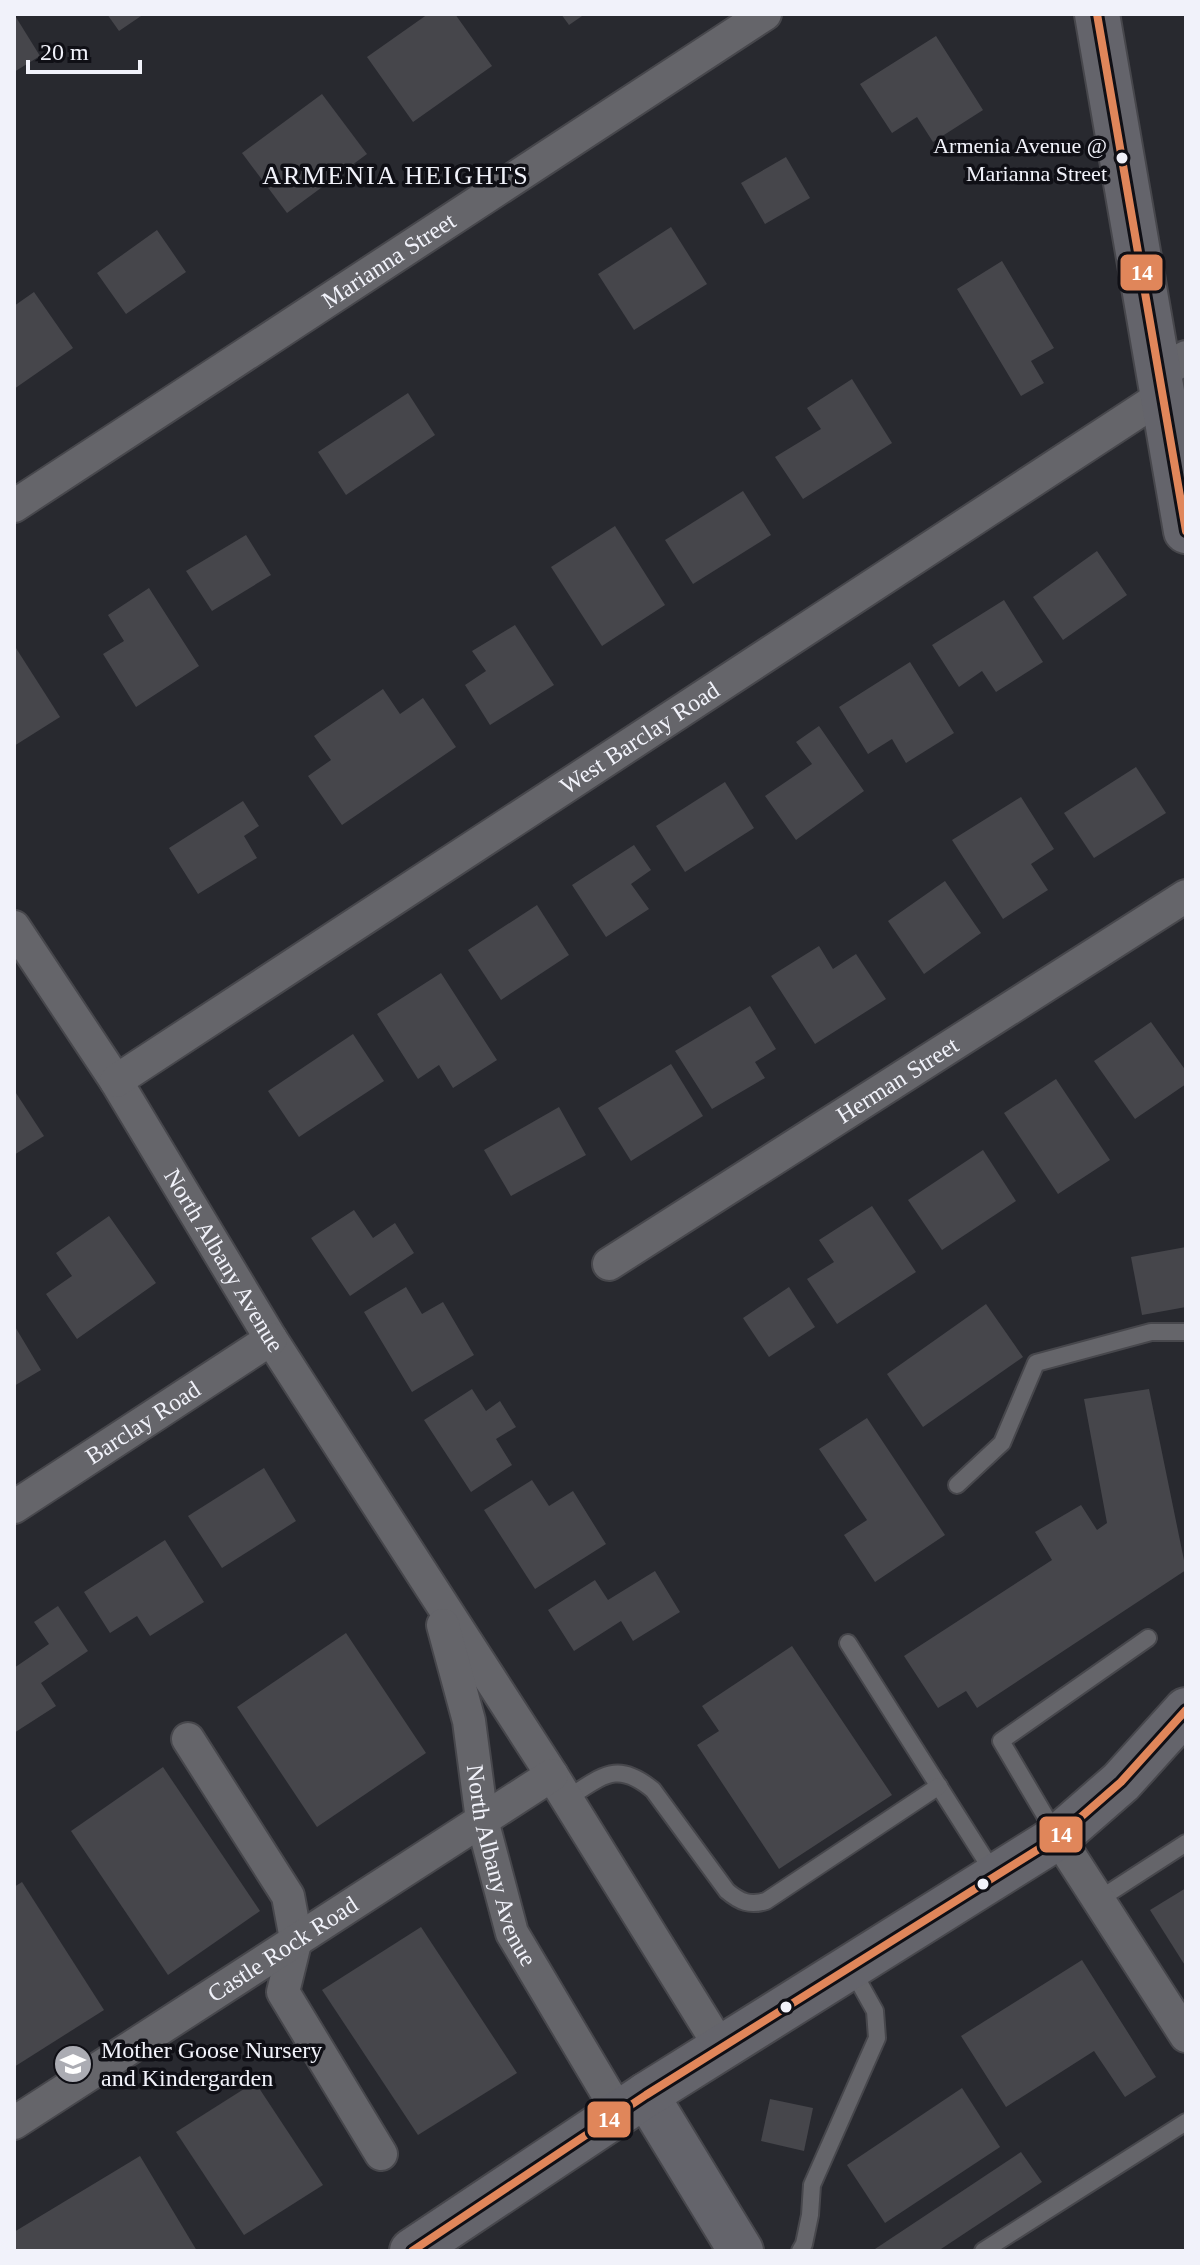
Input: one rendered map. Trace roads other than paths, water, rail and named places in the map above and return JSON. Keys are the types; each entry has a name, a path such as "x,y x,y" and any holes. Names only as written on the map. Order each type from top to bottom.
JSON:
{"main road":[{"path":"1097,14 1169,376 1186,531"},
{"path":"412,2251 632,2104 1058,1837 1121,1782 1186,1710"},
{"path":"632,2104 741,2251"}],"street":[{"name":"Marianna Street","path":"14,506 765,14"},
{"name":"West Barclay Road","path":"116,1081 1169,376"},
{"name":"Herman Street","path":"609,1264 1186,896"},
{"name":"North Albany Avenue","path":"14,927 116,1081 271,1339 559,1787 721,2048"},
{"name":"Barclay Road","path":"14,1507 271,1339"},
{"name":"North Albany Avenue","path":"435,1595 469,1721 482,1820 512,1933 632,2104"},
{"path":"188,1739 288,1896 296,1939 283,1992 381,2154"},
{"name":"Castle Rock Road","path":"14,2123 482,1820 559,1787"},
{"path":"1058,1837 1186,2036"}],"lane":[{"path":"957,1485 1002,1443 1036,1363 1151,1332 1186,1332"},
{"path":"1058,1837 1001,1741 1148,1638"},
{"path":"848,1643 996,1876"},
{"path":"559,1787 620,1771 638,1777 653,1790 727,1891 753,1905 766,1901 939,1786"},
{"path":"1098,1900 1186,1843"},
{"path":"800,2251 810,2215 812,2185 877,2038 875,2011 850,1967"},
{"path":"983,2251 1186,2122"}],"place":[{"name":"Armenia Avenue @ Marianna Street","path":"1122,158"},
{"name":"Mother Goose Nursery and Kindergarden","path":"73,2064"}],"district":[{"name":"ARMENIA HEIGHTS","path":"396,175"}]}
